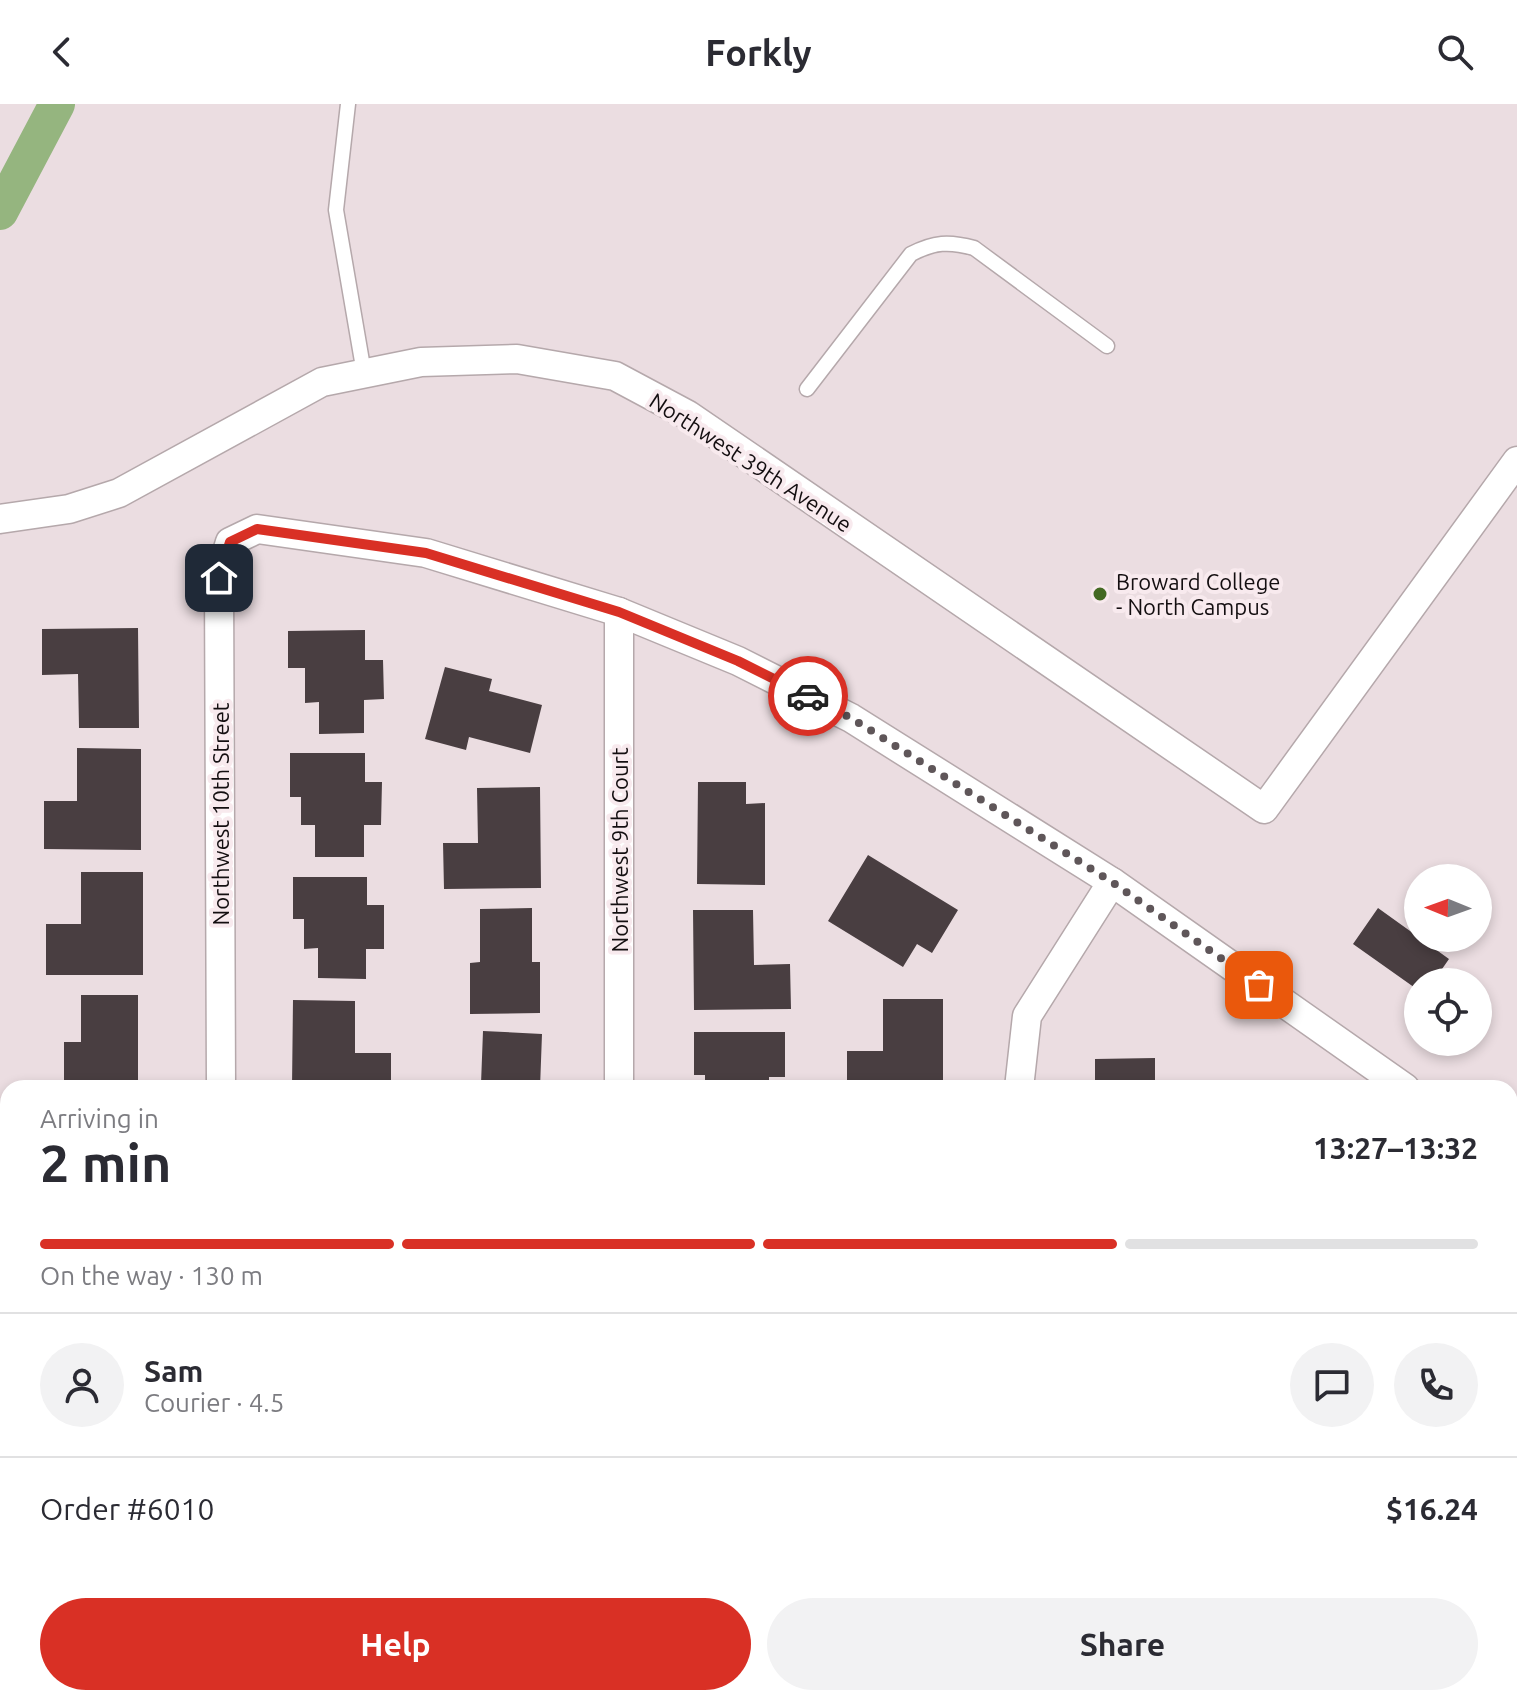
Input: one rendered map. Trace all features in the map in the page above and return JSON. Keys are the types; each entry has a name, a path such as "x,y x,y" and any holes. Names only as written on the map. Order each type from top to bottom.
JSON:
{"street":[{"name":"Northwest 39th Avenue","path":"0,519 69,509 119,493 322,382 421,362 517,359 615,376 688,415 1264,809 1517,461"},
{"name":"Northwest 10th Street","path":"221,1080 219,578 230,542 257,529 426,553 619,612"},
{"path":"619,612 738,661 851,718 1112,882 1394,1080"},
{"name":"Northwest 9th Court","path":"619,612 619,1080"},
{"path":"1020,1080 1027,1016 1112,882"}],"lane":[{"path":"348,104 336,210 364,373"},
{"path":"807,389 911,254 931,243 953,242 974,248 1107,346"}],"building":[{"path":"138,628 139,728 79,728 78,674 42,675 42,629"},
{"path":"365,630 365,660 383,660 384,699 364,700 364,733 319,734 319,702 305,703 305,668 288,668 288,631"},
{"path":"445,667 492,679 489,691 542,705 530,753 469,737 466,750 425,739"},
{"path":"77,748 141,749 141,850 44,849 44,801 77,801"},
{"path":"290,753 365,753 365,782 382,782 381,825 364,825 364,857 315,857 315,825 301,825 301,797 290,797"},
{"path":"698,782 746,782 746,804 765,803 765,885 697,884"},
{"path":"540,787 541,888 444,889 443,843 478,843 477,788"},
{"path":"868,855 958,910 932,953 917,944 903,967 828,921"},
{"path":"81,872 143,872 143,975 46,975 46,924 81,924"},
{"path":"293,877 367,877 367,905 384,905 384,949 366,949 366,979 318,978 318,948 304,949 304,919 293,919"},
{"path":"532,908 532,962 540,962 540,1013 470,1014 470,963 480,962 480,909"},
{"path":"1378,908 1404,927 1404,952 1439,952 1449,959 1443,968 1404,968 1404,980 1353,944"},
{"path":"693,910 753,910 754,965 790,964 791,1009 694,1010"},
{"path":"81,995 138,995 138,1080 64,1080 64,1042 81,1042"},
{"path":"883,999 943,999 943,1080 847,1080 847,1051 883,1051"},
{"path":"293,1000 355,1001 355,1053 391,1053 391,1080 292,1080"},
{"path":"483,1031 542,1034 540,1080 481,1080"},
{"path":"694,1032 785,1032 785,1077 705,1080 705,1075 694,1075"},
{"path":"1155,1058 1155,1080 1095,1080 1095,1059"}],"waterway":[{"path":"0,212 57,104"}],"way so far":[{"path":"808,696 851,718 1112,882 1259,985"}],"place":[{"name":"Broward College - North Campus","path":"1100,594"}],"route":[{"path":"219,578 230,542 257,529 426,553 619,612 738,661 808,696"}]}
